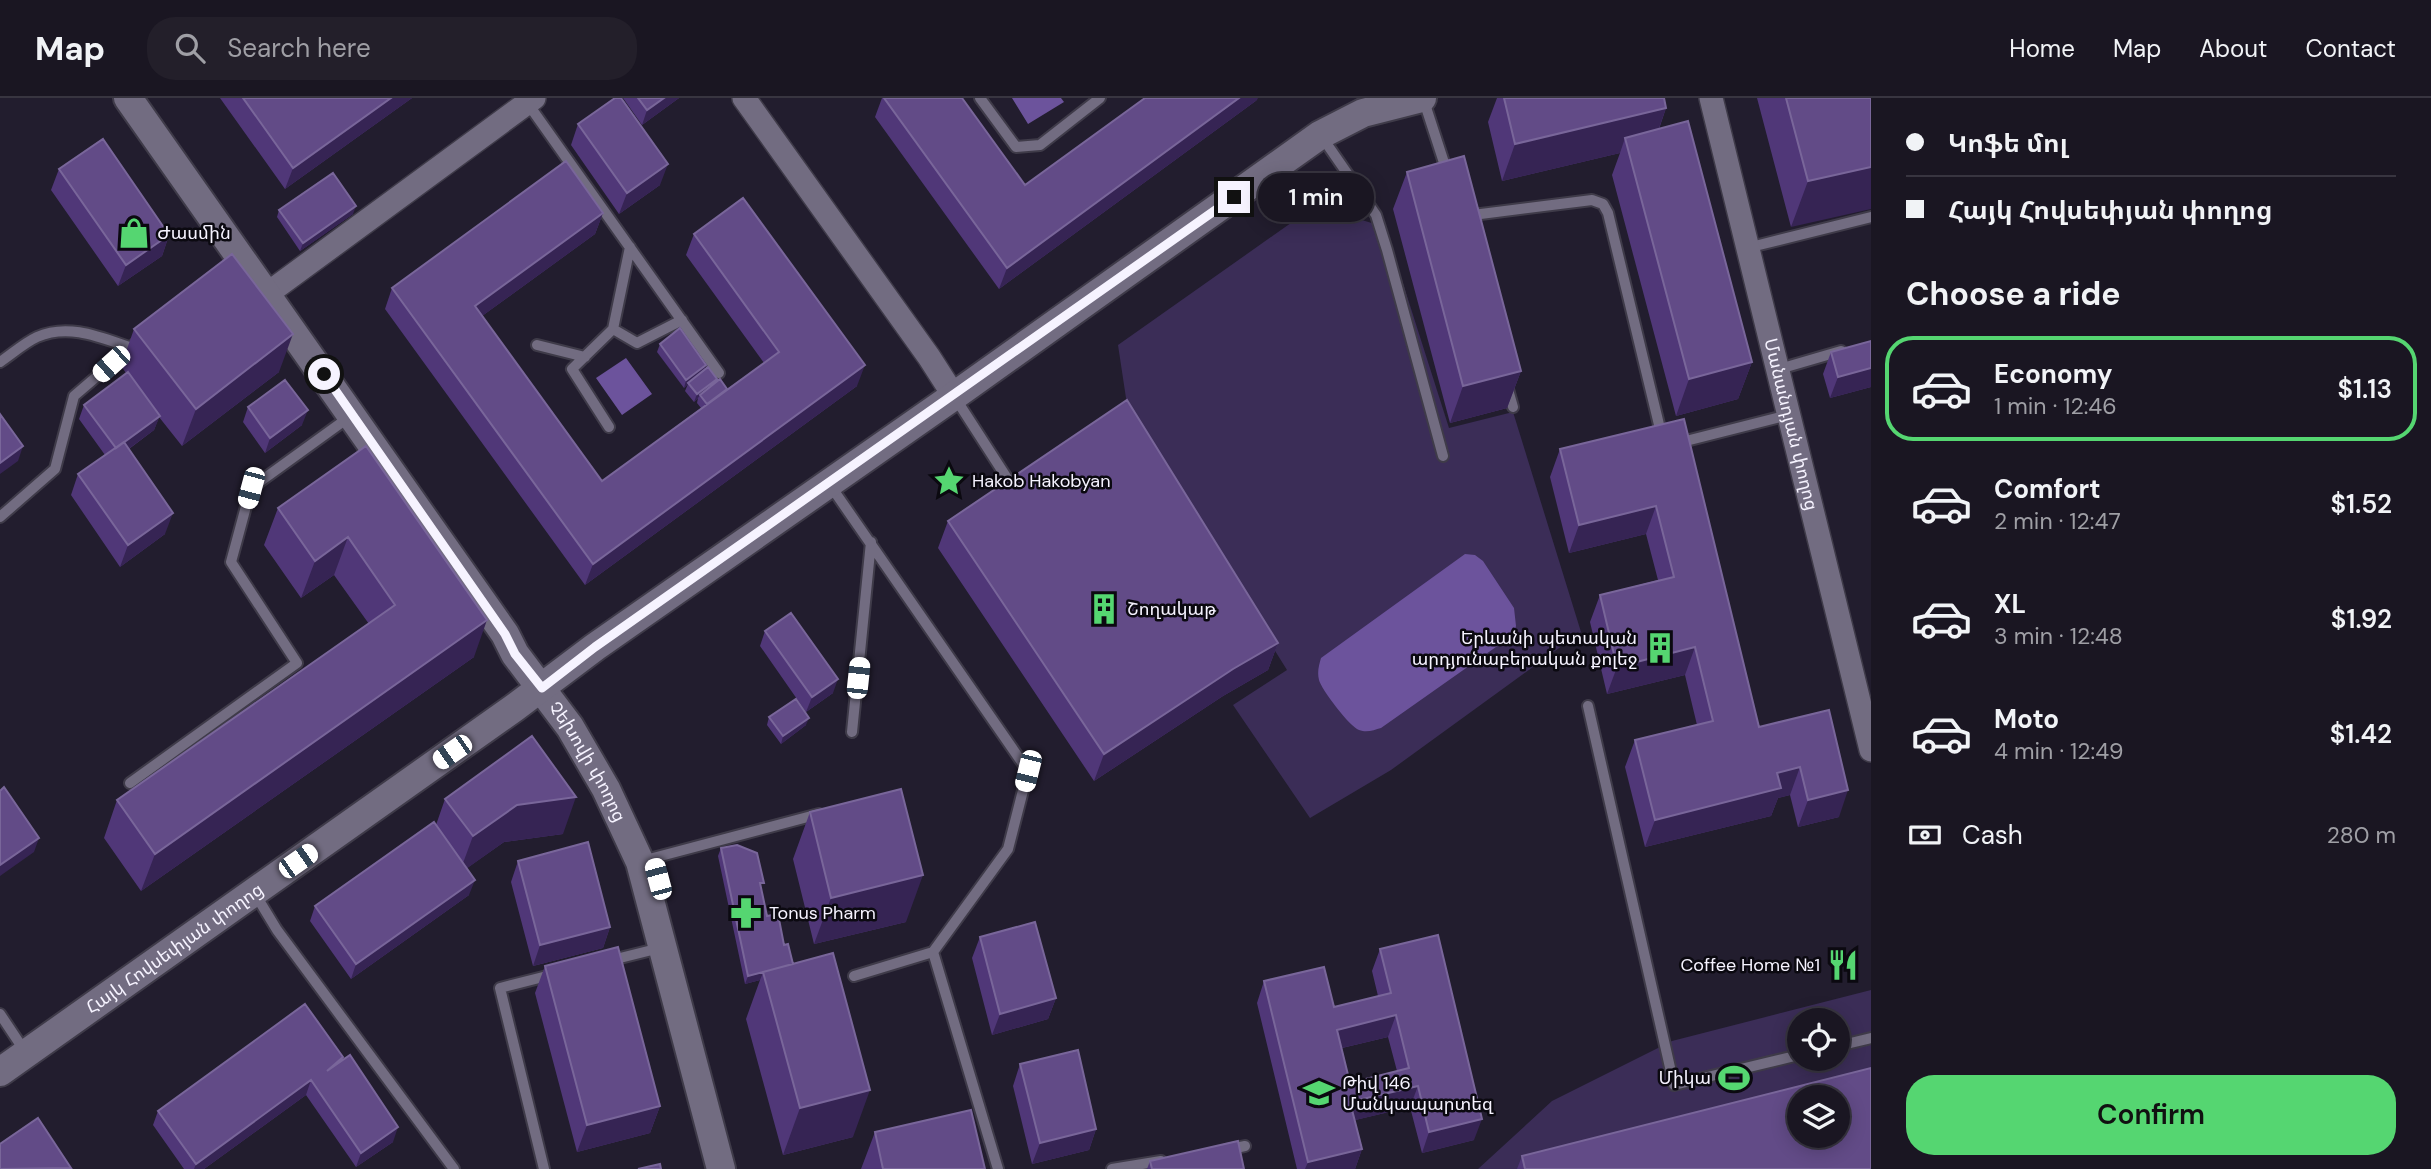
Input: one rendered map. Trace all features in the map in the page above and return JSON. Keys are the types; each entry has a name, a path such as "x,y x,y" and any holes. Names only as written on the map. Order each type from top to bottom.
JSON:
{"street":[{"name":"Չեխովի փողոց","path":"128,98 242,259 270,291 619,782 653,858 669,946 721,1169"},
{"name":"Չեխովի փողոց","path":"141,98 242,259"},
{"path":"744,98 954,396"},
{"name":"Հայկ Հովսեփյան փողոց","path":"0,1072 548,684 595,647 1321,135 1358,106 1423,98"},
{"name":"Մանանդյան փողոց","path":"1711,98 1871,750"},
{"path":"270,291 528,100"},
{"name":"Չեխովի փողոց","path":"548,684 600,778 640,862 669,946 732,1169"}],"lane":[{"path":"980,98 1016,147 1040,145 1100,98"},
{"path":"1423,98 1454,191"},
{"path":"528,100 719,373"},
{"path":"1321,135 1376,215 1443,456"},
{"path":"1463,217 1592,200 1603,204 1608,213 1662,436 1666,443 1672,444 1788,415"},
{"path":"1458,204 1466,229"},
{"path":"1747,248 1871,217"},
{"path":"609,427 572,369 613,329 629,247"},
{"path":"613,329 637,343 682,320"},
{"path":"0,362 38,337 65,330 94,335 129,347"},
{"path":"0,517 55,469 74,396 151,330"},
{"path":"537,345 585,356"},
{"path":"1776,370 1858,346"},
{"path":"1503,369 1513,407"},
{"path":"954,396 1014,489"},
{"path":"130,783 297,663 232,562 251,488 356,412"},
{"path":"828,483 1028,771 1008,849 933,952 854,976"},
{"path":"852,732 871,542"},
{"path":"1588,706 1674,1085 1787,1058"},
{"path":"653,858 825,813"},
{"path":"254,892 277,930 454,1169"},
{"path":"594,964 669,946"},
{"path":"933,952 998,1169"},
{"path":"544,1169 500,988 568,971"},
{"path":"0,1014 26,1053"},
{"path":"1850,1043 1871,1038"},
{"path":"1218,1151 1245,1146"},
{"path":"1112,1169 1179,1158"}],"shaded area":[{"path":"1012,98 1061,98 1064,102 1028,124"},
{"path":"1315,206 1385,227 1449,428 1513,412 1581,632 1391,770 1310,818 1233,705 1287,670 1159,464 1126,398 1118,345"},
{"path":"626,358 652,394 622,415 596,378"},
{"path":"1465,554 1475,555 1483,561 1514,608 1516,626 1513,635 1381,728 1359,730 1343,715 1321,685 1318,674 1321,658"},
{"name":"Միկա","path":"1871,990 1871,1169 1478,1169 1552,1101 1672,1041 1787,1012 1787,1071 1850,1071 1850,1008 1801,1008"}],"building":[{"path":"243,98 391,98 293,168"},
{"path":"615,98 621,98 668,164 627,193 578,124"},
{"path":"638,98 664,98 647,110"},
{"path":"884,98 962,98 1025,185 1145,98 1239,98 1007,268"},
{"path":"1504,98 1664,98 1666,108 1515,144"},
{"path":"1786,98 1871,98 1871,167 1808,181"},
{"path":"1688,121 1752,362 1689,379 1625,138"},
{"path":"103,139 169,235 126,265 59,169"},
{"path":"1464,156 1521,371 1463,386 1407,172"},
{"path":"566,161 603,213 475,306 602,481 779,352 694,234 743,198 865,365 593,564 392,288"},
{"path":"333,173 356,206 303,243 279,210"},
{"path":"232,254 293,334 196,409 134,329"},
{"path":"680,328 706,365 686,380 660,344"},
{"path":"1871,341 1871,368 1838,377 1831,352"},
{"path":"708,367 717,379 697,394 688,383"},
{"path":"128,372 160,416 116,448 84,405"},
{"path":"720,379 727,389 707,404 700,395"},
{"path":"285,380 308,410 270,438 248,407"},
{"name":"Շողակաթ","path":"1127,400 1278,643 1233,669 1104,754 948,521"},
{"path":"0,414 23,446 0,463"},
{"name":"Երևանի պետական արդյունաբերական քոլեջ","path":"1684,419 1759,727 1829,710 1848,790 1808,800 1800,767 1777,773 1781,788 1655,820 1635,740 1713,721 1695,647 1617,667 1600,595 1674,577 1656,506 1579,525 1560,449"},
{"path":"124,442 173,513 128,545 78,474"},
{"path":"366,446 487,620 155,854 117,800 395,605 348,537 315,561 278,508"},
{"path":"791,613 838,679 812,697 765,631"},
{"path":"796,699 809,718 783,736 769,717"},
{"path":"532,736 576,797 517,805 473,836 445,799"},
{"path":"4,787 39,838 0,865 0,791"},
{"path":"901,789 923,875 831,898 810,812"},
{"path":"434,822 475,880 356,964 315,906"},
{"path":"588,842 610,927 540,945 518,861"},
{"path":"737,845 757,853 764,883 760,883 767,916 778,914 784,945 788,944 793,964 748,976 721,848"},
{"path":"1035,922 1056,998 1000,1014 980,937"},
{"path":"1438,935 1482,1119 1429,1132 1418,1086 1350,1102 1362,1149 1308,1162 1264,981 1324,967 1334,1007 1391,993 1380,949","holes":["1396,1015 1409,1068 1350,1083 1337,1030"]},
{"path":"618,947 660,1106 587,1125 545,966"},
{"path":"833,953 870,1090 800,1108 763,972"},
{"path":"305,1004 343,1057 327,1071 350,1055 398,1127 361,1153 311,1080 196,1164 158,1111"},
{"path":"1078,1050 1096,1129 1040,1143 1020,1064"},
{"path":"1871,1068 1871,1169 1525,1169 1522,1156 1787,1089 1787,1148 1850,1148 1850,1085 1804,1085"},
{"path":"971,1110 985,1169 883,1169 875,1132"},
{"path":"38,1118 71,1168 0,1169 0,1144"},
{"path":"1238,1141 1244,1169 1152,1169 1150,1161"},
{"path":"660,1164 661,1169 638,1169"}],"place":[{"name":"Ժասմին","path":"134,233"},
{"name":"Hakob Hakobyan","path":"949,481"},
{"name":"Շողակաթ","path":"1104,609"},
{"name":"Երևանի պետական արդյունաբերական քոլեջ","path":"1660,648"},
{"name":"Tonus Pharm","path":"746,913"},
{"name":"Coffee Home №1","path":"1843,965"},
{"name":"Միկա","path":"1734,1078"},
{"name":"Թիվ 146 Մանկապարտեզ","path":"1319,1093"}],"route":[{"path":"324,374 505,634 515,654 542,688 595,647 1234,197"}]}
